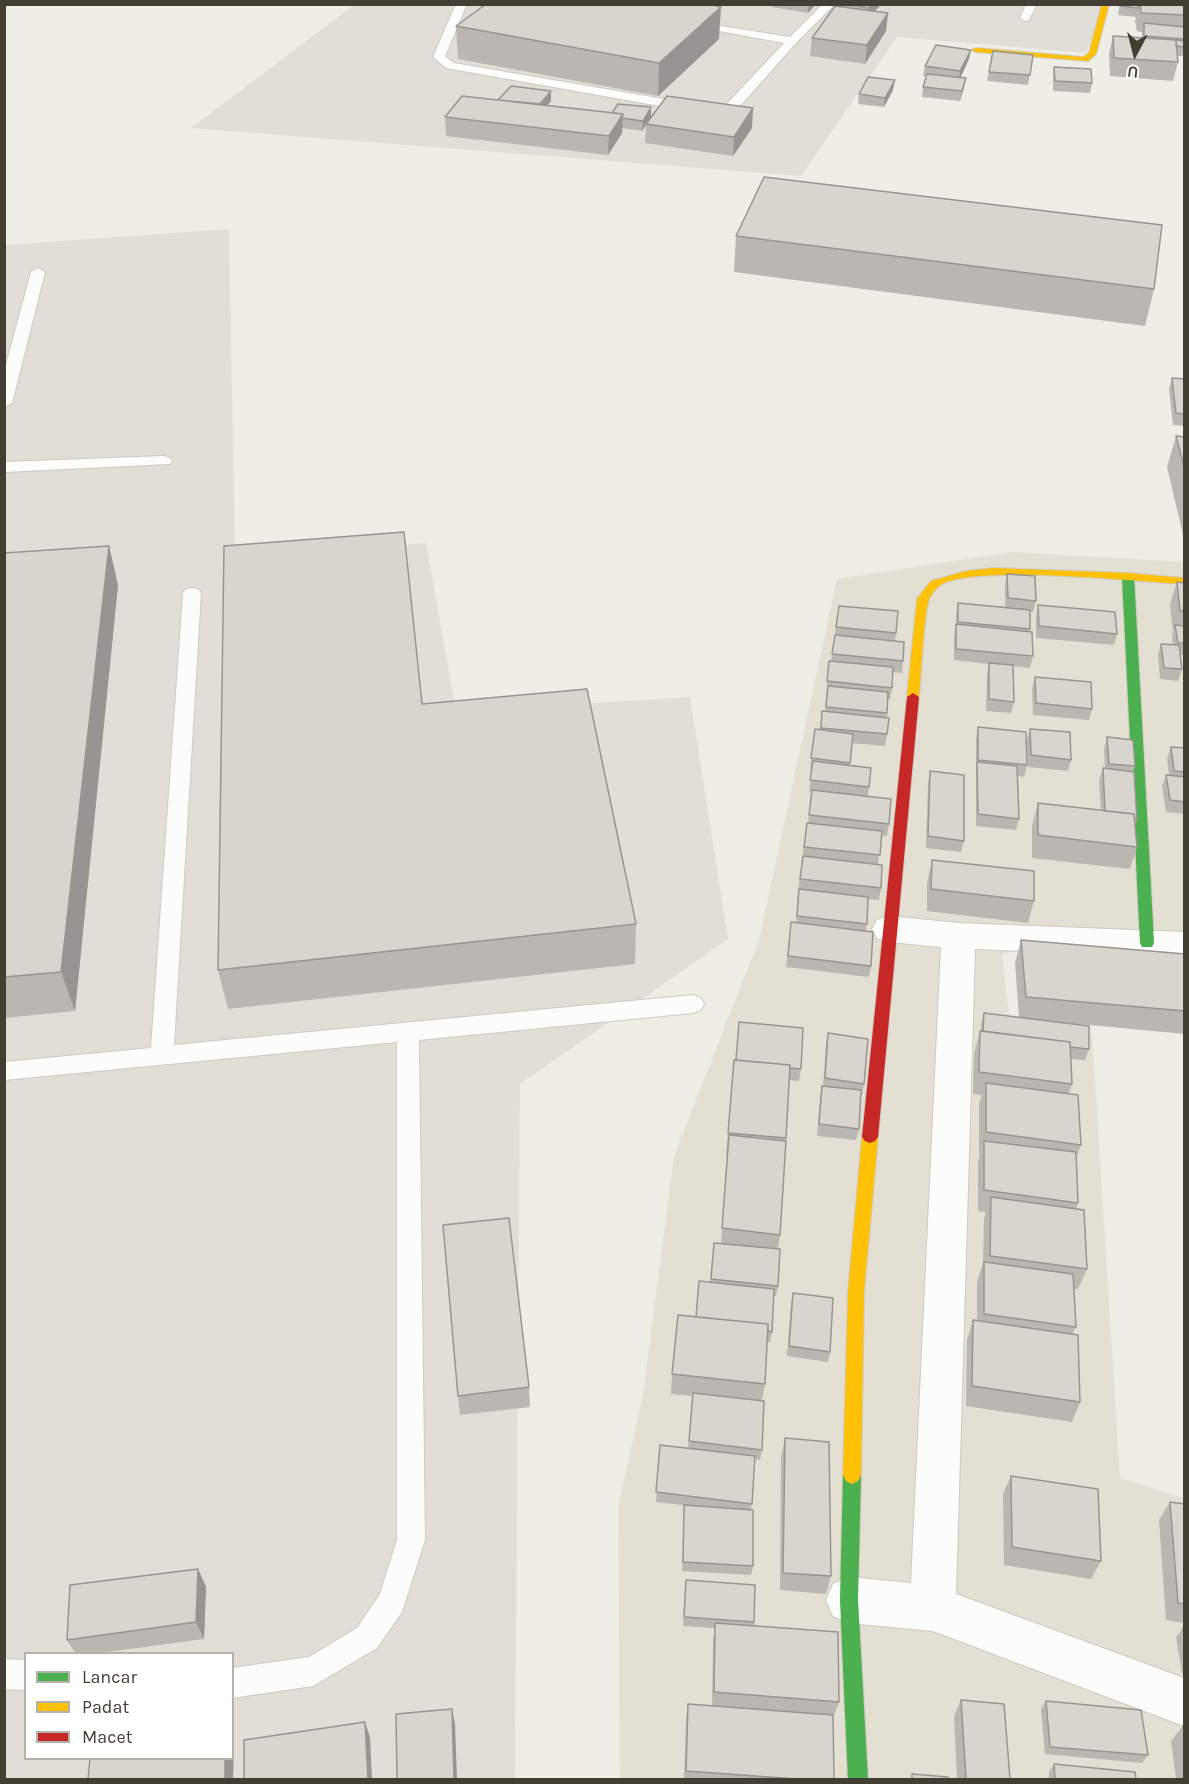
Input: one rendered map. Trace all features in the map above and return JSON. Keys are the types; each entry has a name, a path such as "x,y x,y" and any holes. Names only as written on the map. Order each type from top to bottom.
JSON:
{"street":[{"path":"976,50 1085,59 1092,54 1106,4"},
{"path":"858,1779 849,1600 856,1292 922,599 935,583 966,574 993,571 1128,576 1185,581"},
{"path":"1128,576 1147,943"},
{"path":"889,929 958,936 1185,945"},
{"path":"933,1608 958,936"},
{"path":"849,1600 933,1608 1185,1702"}],"lane":[{"path":"462,4 439,57 450,66 712,112 729,111 792,41 830,4"},
{"path":"1025,18 1032,4"},
{"path":"676,21 792,41"},
{"path":"4,403 38,272"},
{"path":"4,467 164,461"},
{"path":"162,1055 192,593"},
{"path":"4,1071 693,1004"},
{"path":"234,1683 314,1671 367,1638 392,1602 411,1540 408,1031"},
{"path":"4,1674 24,1675"}],"shaded area":[{"path":"354,5 1105,5 1086,53 897,37 801,176 191,128"},
{"path":"229,229 235,558 426,543 456,712 690,697 728,939 520,1084 515,1779 5,1780 5,245"},
{"path":"1012,552 1184,562 1184,960 1022,948 1002,955 1010,1023 1092,1033 1120,1478 1184,1498 1184,1779 620,1780 618,1507 643,1395 674,1156 759,940 837,579"}],"building":[{"path":"486,4 709,4 721,7 659,63 456,26"},
{"path":"847,4 872,4 868,8"},
{"path":"1120,4 1139,4 1138,8 1120,6"},
{"path":"1140,4 1185,5 1185,15 1141,13"},
{"path":"835,6 888,13 867,45 812,38"},
{"path":"1144,23 1185,27 1185,39 1144,36"},
{"path":"1113,36 1176,40 1178,62 1114,58"},
{"path":"1176,40 1184,41 1185,47 1176,46"},
{"path":"936,45 971,50 960,71 925,66"},
{"path":"993,51 1033,55 1030,75 989,72"},
{"path":"1054,67 1091,69 1092,83 1055,81"},
{"path":"927,74 966,78 962,91 923,87"},
{"path":"868,77 895,80 885,98 859,94"},
{"path":"511,86 551,91 540,104 498,100"},
{"path":"462,96 623,114 609,136 445,117"},
{"path":"667,96 753,108 734,137 646,124"},
{"path":"618,104 651,107 643,121 622,118 623,114 612,113"},
{"path":"764,177 1162,225 1154,289 736,236"},
{"path":"1172,378 1185,379 1185,414 1176,413"},
{"path":"1176,436 1185,437 1185,471"},
{"path":"404,532 422,704 587,689 636,924 218,970 224,546"},
{"path":"109,546 61,972 4,977 4,553"},
{"path":"1007,574 1035,576 1036,601 1008,598"},
{"path":"1177,582 1185,583 1185,611 1180,611"},
{"path":"958,603 1030,610 1030,629 958,622"},
{"path":"1038,605 1115,612 1117,634 1039,626"},
{"path":"839,606 898,611 896,633 836,627"},
{"path":"956,624 1032,632 1033,656 956,649"},
{"path":"1175,625 1185,626 1185,643 1178,643"},
{"path":"835,635 904,642 903,661 832,654"},
{"path":"1161,644 1179,645 1182,669 1164,668"},
{"path":"829,661 893,667 892,688 827,681"},
{"path":"989,663 1013,665 1014,702 989,699"},
{"path":"1035,677 1091,682 1092,709 1036,703"},
{"path":"828,686 888,692 887,713 826,707"},
{"path":"822,711 889,718 887,734 821,728"},
{"path":"978,727 1026,732 1027,765 978,760"},
{"path":"815,729 853,734 850,763 811,758"},
{"path":"1030,729 1070,732 1071,760 1031,755"},
{"path":"1107,737 1133,740 1135,766 1109,764"},
{"path":"1171,747 1185,748 1185,772 1174,771"},
{"path":"813,761 871,768 869,787 810,780"},
{"path":"977,762 1017,766 1019,819 978,814"},
{"path":"1103,768 1134,772 1137,820 1134,814 1105,811"},
{"path":"930,771 964,775 964,841 928,836"},
{"path":"1166,775 1185,777 1185,802 1170,800"},
{"path":"812,790 891,799 889,824 809,815"},
{"path":"1038,803 1134,814 1137,847 1038,835"},
{"path":"807,823 882,831 880,855 804,847"},
{"path":"803,856 882,865 881,888 800,879"},
{"path":"932,860 1034,871 1034,901 931,889"},
{"path":"799,889 868,897 867,924 797,916"},
{"path":"791,922 873,932 871,966 788,956"},
{"path":"1021,940 1185,954 1185,1011 1026,997"},
{"path":"984,1013 1089,1026 1089,1049 1070,1047 1070,1042 983,1031"},
{"path":"739,1022 803,1028 801,1069 790,1068 790,1065 736,1060"},
{"path":"980,1031 1070,1042 1072,1084 979,1072"},
{"path":"828,1033 868,1039 864,1084 825,1078"},
{"path":"734,1060 790,1065 786,1138 728,1133"},
{"path":"986,1083 1078,1095 1081,1145 986,1132"},
{"path":"822,1086 861,1090 859,1129 819,1124"},
{"path":"729,1135 786,1141 780,1235 722,1228"},
{"path":"984,1141 1076,1152 1078,1203 984,1190"},
{"path":"991,1197 1084,1210 1087,1269 990,1256"},
{"path":"509,1218 529,1387 458,1396 443,1225"},
{"path":"714,1243 780,1249 778,1286 711,1279"},
{"path":"984,1262 1073,1274 1076,1327 984,1314"},
{"path":"699,1281 774,1289 772,1332 768,1331 768,1324 696,1317"},
{"path":"793,1293 833,1298 830,1352 789,1346"},
{"path":"678,1315 768,1324 765,1384 672,1374"},
{"path":"973,1320 1078,1335 1080,1402 972,1386"},
{"path":"693,1393 764,1401 762,1450 689,1441"},
{"path":"785,1438 829,1442 831,1576 783,1573"},
{"path":"660,1445 755,1456 752,1504 656,1492"},
{"path":"1011,1476 1098,1489 1101,1561 1012,1547"},
{"path":"1170,1502 1185,1504 1185,1604 1178,1603"},
{"path":"684,1505 753,1510 753,1566 683,1562"},
{"path":"198,1569 196,1622 67,1640 70,1585"},
{"path":"686,1580 755,1585 754,1622 684,1617"},
{"path":"715,1623 838,1632 839,1702 714,1692"},
{"path":"961,1700 1004,1704 1010,1779 966,1779"},
{"path":"1046,1701 1141,1710 1148,1755 1050,1747"},
{"path":"688,1704 833,1715 834,1779 797,1779 686,1771"},
{"path":"452,1709 454,1779 397,1779 396,1714"},
{"path":"365,1722 368,1779 244,1779 244,1740"},
{"path":"90,1760 225,1760 225,1779 88,1779"},
{"path":"1054,1764 1135,1772 1136,1779 1055,1779"},
{"path":"912,1774 948,1777 948,1779 912,1779"}],"traffic: fast":[{"path":"1128,576 1147,943"},
{"path":"852,1475 849,1600 858,1780"}],"traffic: slow":[{"path":"976,50 1085,59 1092,54 1106,4"},
{"path":"913,697 923,599 935,583 966,574 993,571 1128,576 1184,581"},
{"path":"852,1475 856,1292 870,1137"}],"traffic: jam":[{"path":"870,1137 913,697"}]}
